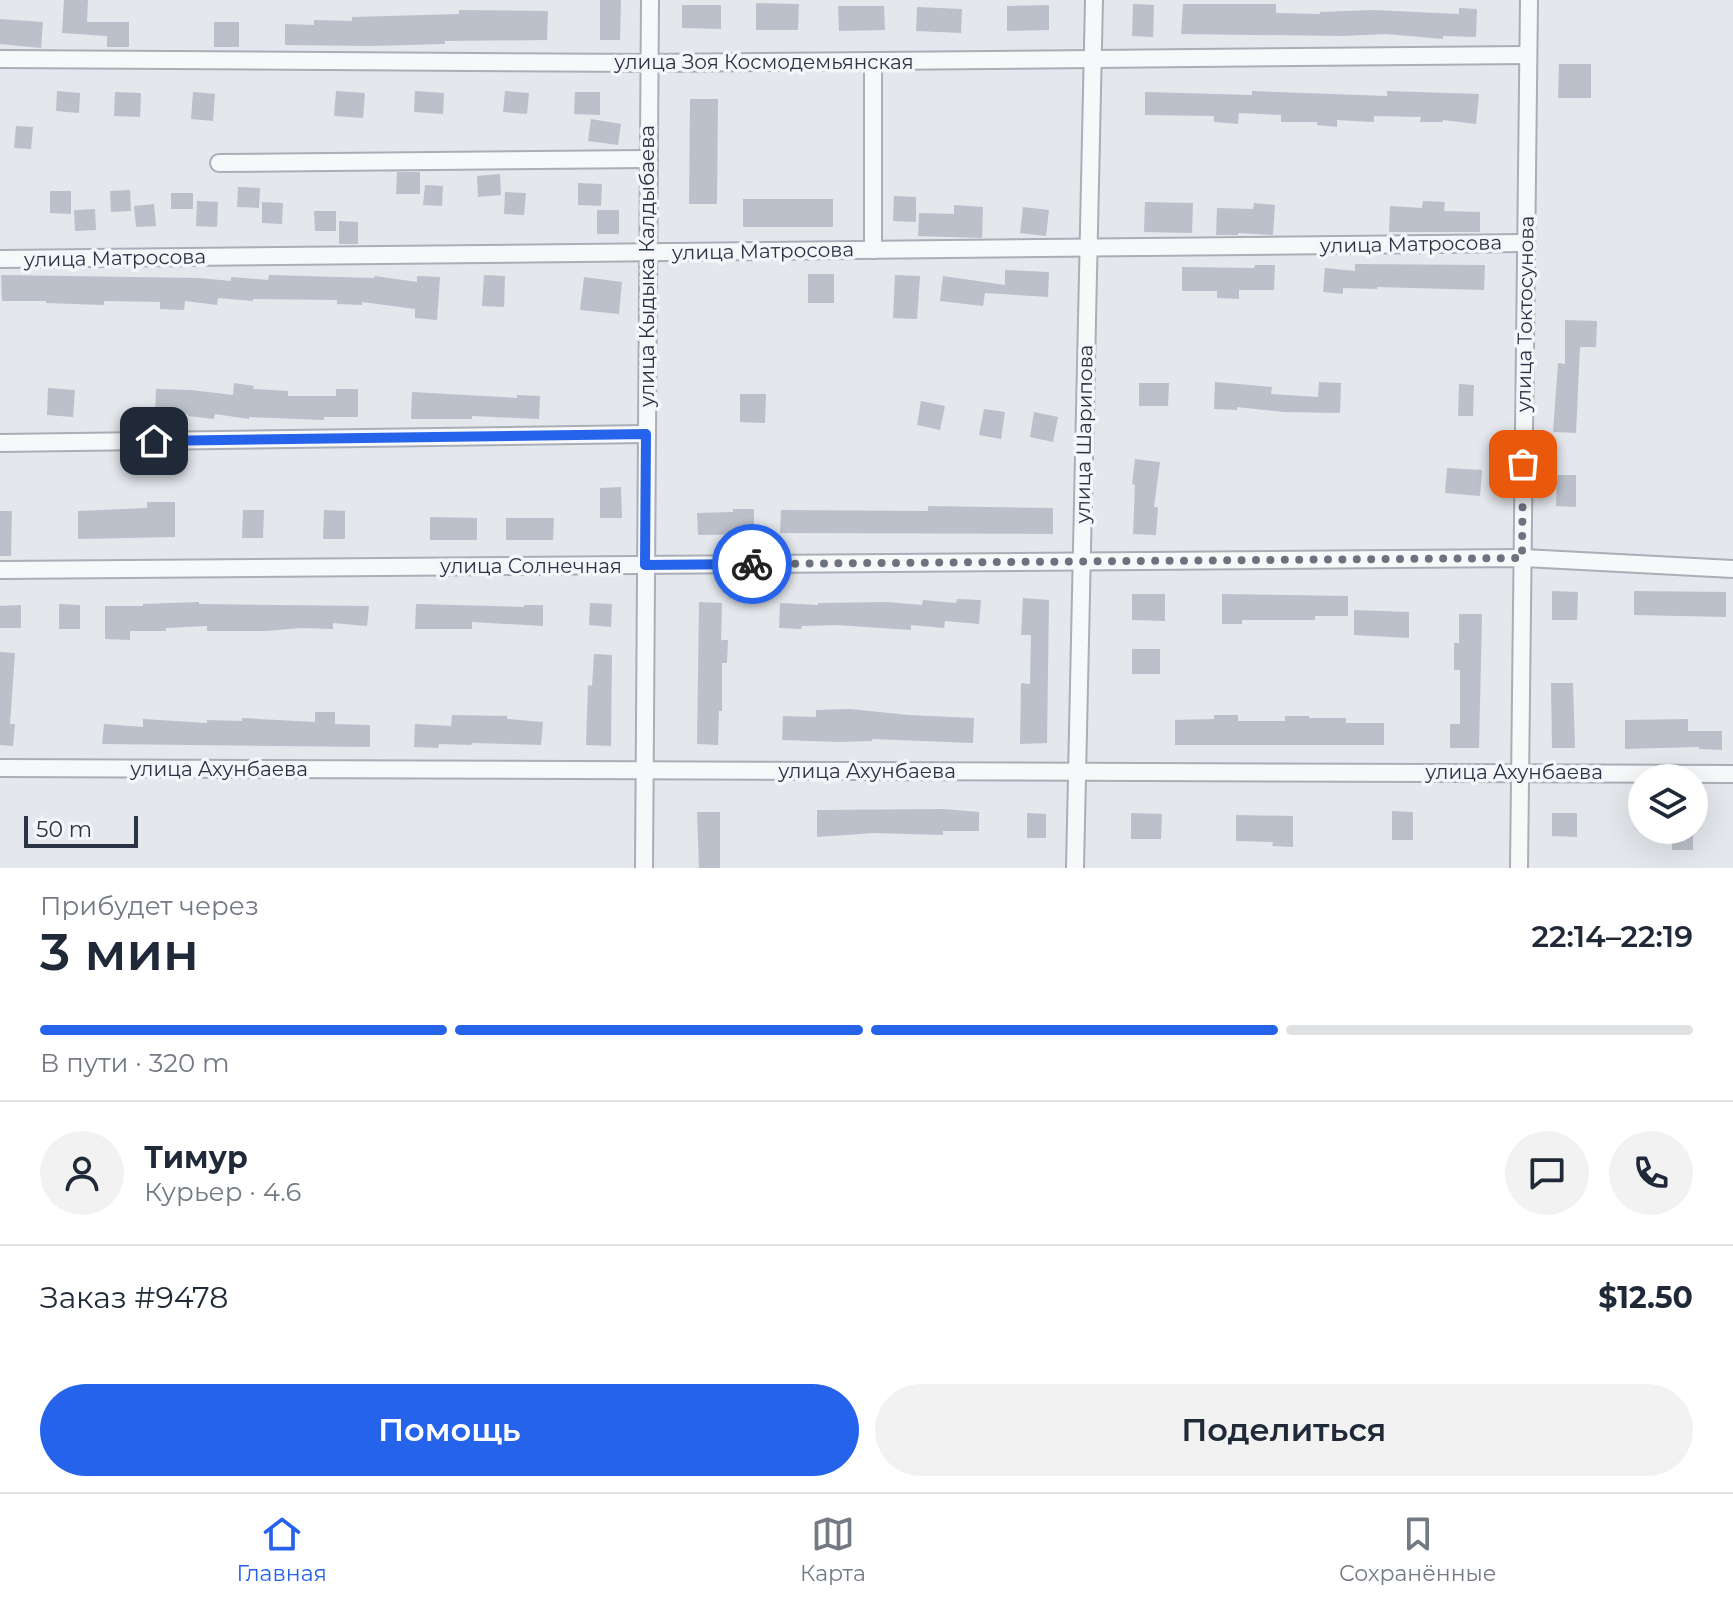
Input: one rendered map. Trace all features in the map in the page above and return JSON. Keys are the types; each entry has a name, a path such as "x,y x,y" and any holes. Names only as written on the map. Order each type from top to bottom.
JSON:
{"street":[{"name":"улица Кыдыка Калдыбаева","path":"644,868 650,0"},
{"name":"улица Шарипова","path":"1075,868 1094,0"},
{"name":"улица Токтосунова","path":"1519,868 1529,0"},
{"name":"улица Зоя Космодемьянская","path":"0,59 648,63 1528,55"},
{"path":"873,61 873,250"},
{"path":"219,163 647,159"},
{"name":"улица Матросова","path":"0,259 1526,243"},
{"path":"0,443 646,434"},
{"name":"улица Солнечная","path":"0,570 1522,558 1733,569"},
{"name":"улица Ахунбаева","path":"0,768 1733,774"}],"building":[{"path":"64,0 88,0 87,22 129,22 129,47 107,47 107,36 62,33"},
{"path":"600,0 621,0 620,40 600,40"},
{"path":"756,3 799,4 798,30 756,30"},
{"path":"1133,4 1154,5 1153,37 1132,36"},
{"path":"1183,4 1276,4 1276,13 1320,14 1373,10 1459,14 1459,8 1477,9 1476,37 1181,34"},
{"path":"682,5 721,5 721,29 682,28"},
{"path":"1049,5 1049,30 1007,31 1007,6"},
{"path":"838,6 884,6 885,30 839,31"},
{"path":"917,7 962,9 961,33 916,31"},
{"path":"459,10 548,11 547,40 445,41 445,44 371,46 285,45 285,24 314,25 314,20 352,21 352,17 459,14"},
{"path":"0,19 43,22 41,48 0,44"},
{"path":"214,22 239,22 239,47 214,47"},
{"path":"1559,64 1591,64 1591,98 1558,98"},
{"path":"57,91 80,93 79,113 56,111"},
{"path":"336,91 365,93 363,118 334,116"},
{"path":"415,91 444,93 443,114 414,112"},
{"path":"505,91 529,93 527,114 503,112"},
{"path":"1252,91 1387,96 1387,91 1479,94 1476,124 1443,120 1420,122 1421,117 1374,116 1374,122 1337,120 1337,127 1317,125 1317,122 1281,122 1281,115 1239,113 1238,124 1214,122 1214,116 1145,115 1145,92 1252,95"},
{"path":"115,92 141,93 140,117 114,116"},
{"path":"193,92 215,94 213,121 191,119"},
{"path":"575,92 600,92 600,115 574,114"},
{"path":"690,99 718,99 717,204 689,204"},
{"path":"591,119 621,124 618,145 588,141"},
{"path":"16,126 33,127 31,149 14,148"},
{"path":"397,172 420,172 420,194 396,194"},
{"path":"500,174 501,195 478,197 477,176"},
{"path":"578,183 602,184 601,206 578,205"},
{"path":"425,185 443,186 442,206 423,205"},
{"path":"238,187 260,188 259,208 237,207"},
{"path":"130,190 131,211 111,212 110,191"},
{"path":"50,191 71,191 71,214 50,213"},
{"path":"505,192 526,193 524,215 504,214"},
{"path":"171,193 193,193 193,209 171,209"},
{"path":"894,196 916,197 916,222 893,221"},
{"path":"743,199 833,199 833,227 743,227"},
{"path":"197,201 218,202 217,227 196,226"},
{"path":"1423,201 1445,202 1444,211 1480,212 1480,232 1389,232 1390,206 1422,208"},
{"path":"262,202 283,203 282,224 262,223"},
{"path":"1145,202 1193,203 1192,233 1144,232"},
{"path":"1254,203 1275,205 1273,235 1216,235 1217,208 1253,209"},
{"path":"154,204 156,226 136,227 134,206"},
{"path":"954,205 983,207 982,238 918,236 919,213 954,214"},
{"path":"1023,207 1049,210 1046,236 1020,233"},
{"path":"95,209 96,230 75,231 74,210"},
{"path":"597,210 619,210 619,234 597,234"},
{"path":"314,211 336,211 336,231 315,231"},
{"path":"339,221 358,222 358,244 339,244"},
{"path":"1355,264 1485,265 1484,290 1377,287 1343,288 1343,294 1323,292 1325,268 1355,271"},
{"path":"1255,265 1275,265 1274,290 1239,290 1239,299 1217,298 1217,291 1182,291 1182,267 1254,268"},
{"path":"1005,270 1049,272 1048,297 985,293 983,306 940,301 943,276 1005,285"},
{"path":"808,274 834,274 834,303 808,303"},
{"path":"1,275 231,281 231,277 268,280 269,275 375,276 417,282 417,276 440,277 437,320 415,318 415,309 362,302 362,305 337,304 337,300 253,301 218,298 217,305 185,301 184,310 160,309 160,302 104,301 104,305 2,301"},
{"path":"484,275 505,276 504,307 482,306"},
{"path":"895,275 920,276 917,319 893,318"},
{"path":"584,277 622,282 619,314 580,310"},
{"path":"1565,320 1597,321 1596,347 1580,347 1576,433 1553,432 1558,363 1565,364"},
{"path":"1215,382 1272,387 1271,394 1318,397 1319,382 1341,383 1340,413 1237,407 1237,410 1214,409"},
{"path":"234,383 254,386 253,389 288,391 288,396 336,396 336,389 358,389 358,417 249,419 215,414 214,419 155,412 156,389 233,395"},
{"path":"1139,383 1169,383 1168,406 1139,406"},
{"path":"1459,384 1474,385 1473,416 1458,416"},
{"path":"48,388 75,390 73,417 47,415"},
{"path":"412,392 517,398 517,395 540,396 539,419 472,416 472,419 411,419"},
{"path":"740,394 766,394 765,423 740,422"},
{"path":"921,401 945,406 940,430 917,425"},
{"path":"984,409 1005,412 1001,439 979,435"},
{"path":"1034,412 1058,417 1053,442 1030,437"},
{"path":"1135,459 1160,462 1154,507 1158,507 1156,535 1133,534"},
{"path":"1447,468 1482,470 1480,496 1445,493"},
{"path":"1557,475 1576,475 1576,507 1556,506"},
{"path":"621,487 622,518 600,518 600,488"},
{"path":"147,502 175,502 175,537 78,539 78,511 147,508"},
{"path":"928,506 1053,508 1053,534 780,533 781,510 928,511"},
{"path":"733,509 754,509 754,534 698,535 697,513 733,512"},
{"path":"243,510 264,510 263,538 242,538"},
{"path":"324,510 345,511 345,539 323,539"},
{"path":"0,511 12,511 11,556 0,556"},
{"path":"430,517 477,518 477,540 430,540"},
{"path":"506,518 554,518 553,540 506,540"},
{"path":"1552,591 1578,592 1577,620 1552,620"},
{"path":"1634,591 1726,592 1726,617 1634,615"},
{"path":"1132,594 1165,594 1165,621 1132,620"},
{"path":"1222,594 1348,596 1348,616 1315,616 1315,620 1242,620 1242,624 1222,624"},
{"path":"1023,598 1049,600 1047,743 1020,744 1021,683 1030,684 1031,635 1021,635"},
{"path":"957,599 981,600 979,624 945,621 944,628 911,625 911,630 836,625 779,628 780,603 887,602 922,605 923,600 956,603"},
{"path":"199,602 369,606 367,626 333,623 333,629 267,631 207,631 207,626 166,628 166,631 130,631 130,640 105,639 105,606"},
{"path":"699,602 722,603 721,640 728,640 727,663 722,663 718,745 697,744"},
{"path":"590,603 612,604 611,627 589,625"},
{"path":"59,604 80,605 80,629 59,629"},
{"path":"416,604 543,605 543,626 472,622 472,629 415,629"},
{"path":"21,605 21,628 0,628 0,606"},
{"path":"1354,610 1409,612 1409,638 1354,635"},
{"path":"1459,614 1482,614 1479,748 1450,748 1450,724 1460,724 1460,670 1454,670 1454,643 1459,643"},
{"path":"1132,649 1160,649 1160,674 1132,674"},
{"path":"0,652 15,653 10,724 15,724 13,746 0,745"},
{"path":"594,654 612,655 611,746 586,745 588,685 592,686"},
{"path":"1551,683 1573,683 1575,748 1552,748"},
{"path":"850,709 974,718 973,743 872,739 839,742 782,740 783,716 816,717 816,710"},
{"path":"315,712 335,712 335,724 370,725 370,747 102,744 104,724 143,727 143,719 207,723 207,720 242,721 242,718 315,722"},
{"path":"452,715 507,716 507,719 543,722 541,745 472,743 439,744 438,748 414,747 415,724 451,726"},
{"path":"1214,715 1238,715 1238,721 1285,721 1285,716 1309,716 1346,718 1346,723 1384,723 1384,745 1175,745 1175,720 1214,719"},
{"path":"1688,719 1688,731 1722,731 1722,750 1699,747 1625,749 1625,720"},
{"path":"943,809 979,812 979,831 943,831 943,835 874,833 817,837 817,810"},
{"path":"1392,811 1413,812 1413,840 1392,840"},
{"path":"697,812 720,812 720,868 699,868"},
{"path":"1027,813 1046,814 1046,838 1027,838"},
{"path":"1131,813 1162,814 1161,839 1131,839"},
{"path":"1552,813 1577,813 1577,837 1552,836"},
{"path":"1236,815 1293,816 1293,847 1272,846 1273,842 1236,841"},
{"path":"1672,844 1693,844 1693,850 1672,850"}],"way so far":[{"path":"752,564 1522,558 1523,464"}],"route":[{"path":"154,441 646,434 645,565 752,564"}]}
